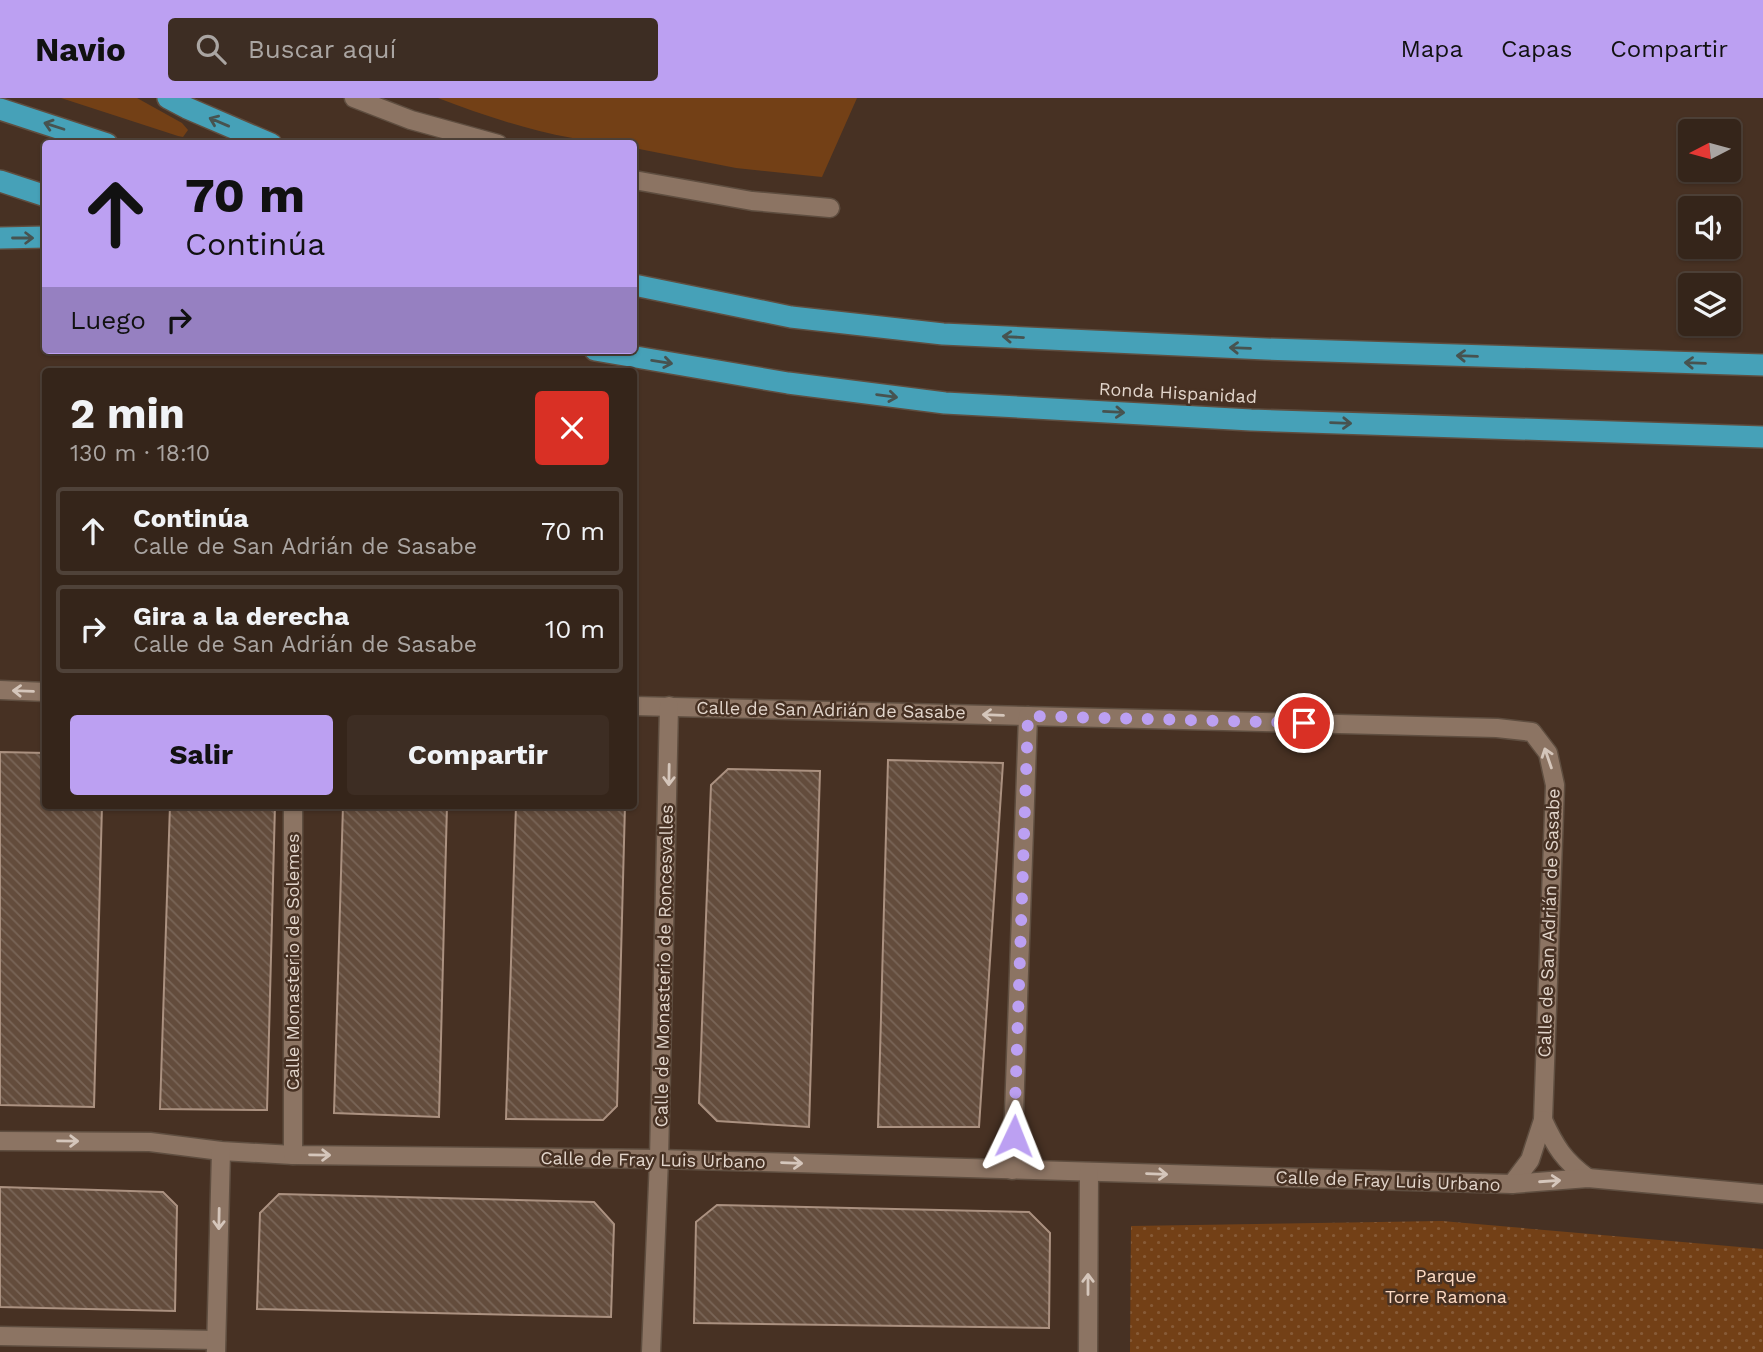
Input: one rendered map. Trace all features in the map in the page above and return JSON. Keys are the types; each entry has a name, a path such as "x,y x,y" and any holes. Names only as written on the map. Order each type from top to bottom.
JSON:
{"highway":[{"path":"168,98 262,140"},
{"path":"0,108 95,140"},
{"path":"0,181 42,195"},
{"path":"0,238 42,237"},
{"path":"637,286 791,317 943,334 1266,349 1763,366"},
{"name":"Ronda Hispanidad","path":"618,354 788,383 945,403 1251,420 1763,437"}],"street":[{"path":"354,98 411,120 484,140"},
{"path":"637,181 752,201 830,208"},
{"path":"0,690 42,692"},
{"name":"Calle de San Adrián de Sasabe","path":"637,706 1497,727 1532,732 1548,753 1555,785 1543,1120 1530,1160 1512,1184"},
{"name":"Calle de Monasterio de Roncesvalles","path":"651,1352 659,1159 669,706"},
{"path":"1012,1170 1028,716"},
{"name":"Calle Monasterio de Solemes","path":"293,809 293,1155"},
{"name":"Calle de San Adrián de Sasabe","path":"1543,1120 1554,1144 1569,1164 1588,1178"},
{"name":"Calle de Fray Luis Urbano","path":"0,1141 150,1142 221,1151 293,1155 659,1159 1512,1184 1588,1178 1763,1194"},
{"path":"0,1336 216,1346 221,1151"},
{"path":"1088,1352 1089,1172"}],"green space":[{"path":"61,98 137,98 182,123 188,130 183,137 178,136"},
{"path":"438,98 857,98 822,177 736,168 637,149 637,140 584,140 559,136 485,115"},
{"name":"Parque Torre Ramona","path":"1442,1221 1763,1249 1763,1352 1130,1352 1131,1226"}],"building":[{"path":"0,752 42,753 42,809 102,809 94,1107 0,1105"},
{"path":"888,760 1003,763 979,1127 878,1127"},
{"path":"728,769 820,771 809,1127 717,1121 699,1103 711,785"},
{"path":"170,809 275,809 267,1110 160,1109"},
{"path":"343,809 447,809 439,1117 334,1113"},
{"path":"516,809 625,809 617,1106 603,1120 506,1119"},
{"path":"0,1187 163,1192 177,1206 175,1311 0,1307"},
{"path":"279,1194 594,1202 614,1224 611,1317 257,1309 260,1213"},
{"path":"717,1205 1029,1212 1050,1233 1049,1328 694,1323 696,1222"}],"route":[{"path":"1014,1136 1028,716 1304,723"}]}
